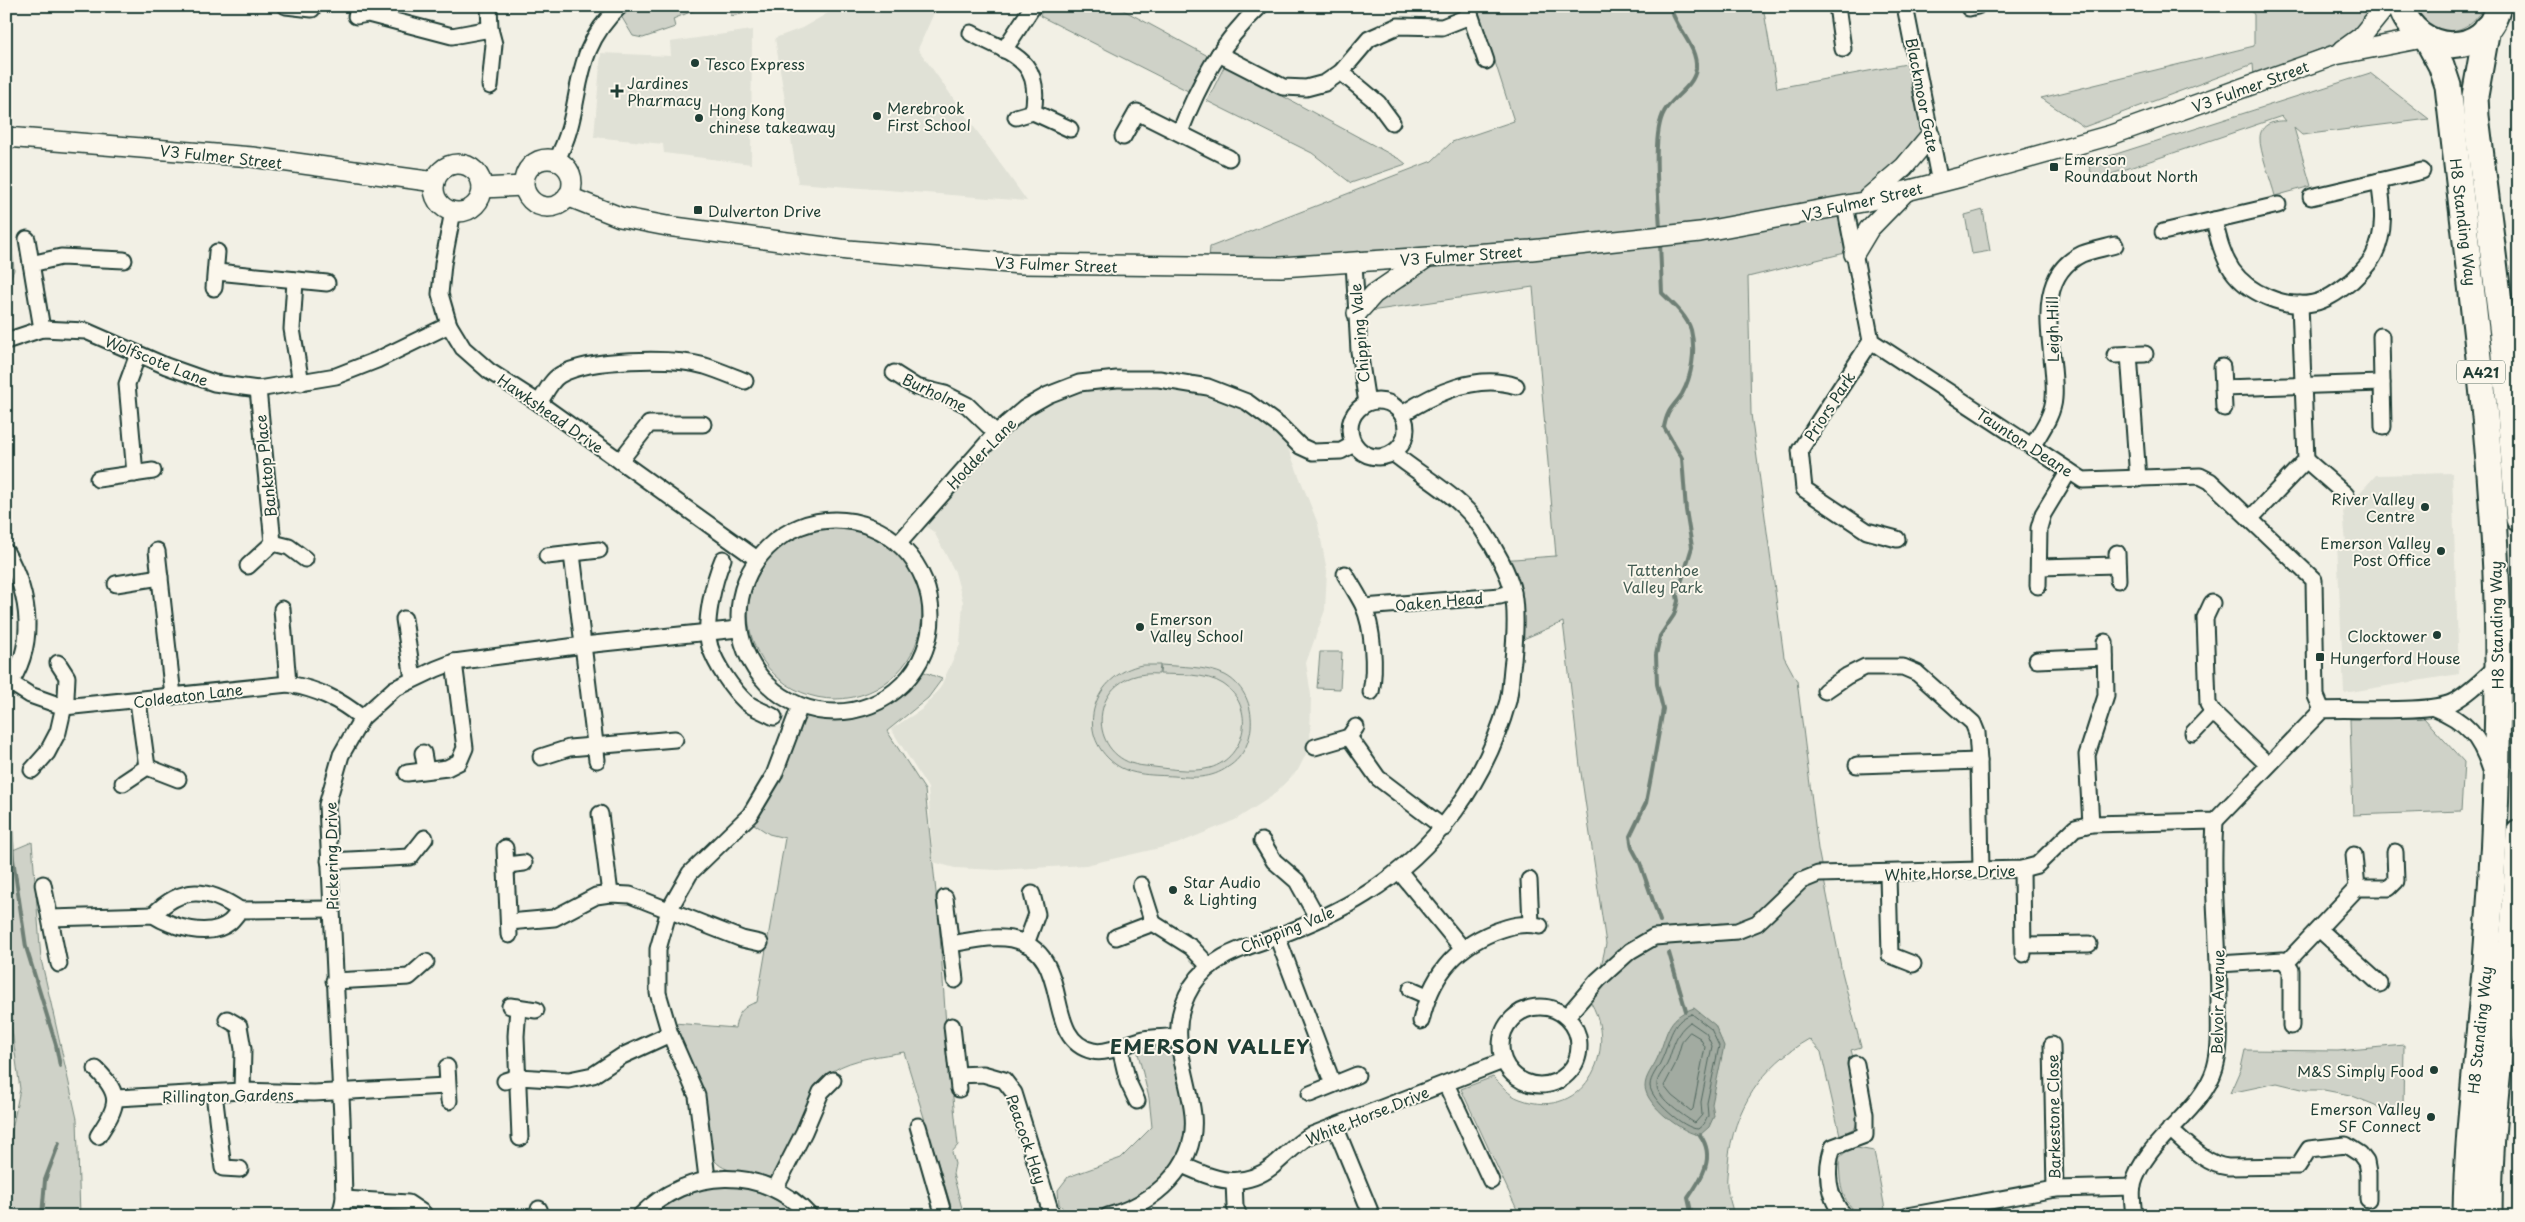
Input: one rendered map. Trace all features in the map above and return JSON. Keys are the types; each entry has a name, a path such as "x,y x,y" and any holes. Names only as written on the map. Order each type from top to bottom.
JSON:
{"highway":[{"name":"A421","path":"2401,6 2404,17 2412,29 2426,39 2443,45 2460,44 2474,38 2496,12"},
{"name":"H8 Standing Way","path":"2466,1216 2466,1166 2488,934 2496,785 2498,665 2495,532 2479,345 2475,210 2480,154 2476,96 2496,12"},
{"name":"H8 Standing Way","path":"2426,39 2441,66 2448,86 2456,155 2475,210 2504,343 2519,519"},
{"name":"H8 Standing Way","path":"2489,1216 2489,1176 2497,1066 2512,938 2519,833"}],"street":[{"path":"286,6 312,9"},
{"path":"489,6 490,28 494,44 490,86"},
{"path":"556,161 567,142 580,72 590,43 600,26 620,6"},
{"path":"1004,50 1033,6"},
{"path":"1180,132 1200,82 1239,26 1260,6"},
{"path":"1837,6 1847,28 1843,49"},
{"name":"Blackmoor Gate","path":"1905,6 1940,183"},
{"name":"V3 Fulmer Street","path":"2335,55 2361,37 2386,6"},
{"path":"1219,54 1283,88 1306,88 1325,83 1340,72 1369,39 1398,26 1442,27 1469,11 1486,62"},
{"path":"356,16 368,14 452,36 490,28"},
{"path":"971,33 1022,60 1031,73 1036,87 1034,112"},
{"name":"V3 Fulmer Street","path":"567,196 629,219 848,250 1031,264 1217,268 1281,267 1426,258 1615,242 1700,232 1854,203 1940,183 2111,135 2335,55 2426,39"},
{"path":"1340,72 1373,108 1392,122"},
{"path":"1016,117 1034,112 1070,129"},
{"path":"1123,137 1137,112 1229,158"},
{"path":"1872,341 1854,254 1854,203 1904,167 1930,136"},
{"name":"V3 Fulmer Street","path":"6,137 252,157 435,182"},
{"path":"542,160 556,161 567,170 570,176 570,190 567,196 562,202 546,207 531,201 524,186 524,179 530,167 542,160"},
{"path":"465,165 477,174 482,188 478,201 473,206 460,212 453,212 438,201 435,182 438,175 450,166 465,165"},
{"path":"2311,196 2422,171"},
{"path":"2214,220 2222,251 2233,271 2251,288 2288,304 2313,303 2334,295 2357,276 2374,256 2382,230 2384,207 2379,181"},
{"path":"482,188 524,186"},
{"path":"1854,254 1869,229 1906,191"},
{"path":"2163,232 2278,205"},
{"name":"Hawkshead Drive","path":"453,212 442,264 440,294 449,325 463,348 489,370 620,460 757,560"},
{"path":"27,240 42,329"},
{"name":"Leigh Hill","path":"2032,447 2050,414 2054,399 2049,308 2056,277 2064,267 2082,254 2115,245"},
{"path":"214,288 217,272 217,252"},
{"path":"31,264 61,257 103,266 124,260"},
{"path":"1356,313 1385,285 1426,258"},
{"name":"Chipping Vale","path":"1354,263 1359,351 1367,403"},
{"path":"217,272 327,283"},
{"path":"295,281 292,330 301,383"},
{"path":"2250,519 2306,460 2300,304"},
{"name":"Wolfscote Lane","path":"6,341 42,329 86,332 166,366 214,383 258,389 336,376 377,360 449,325"},
{"path":"2381,336 2383,427"},
{"name":"Taunton Deane","path":"1872,341 2083,480 2200,476 2210,481 2314,580 2316,696 2322,710"},
{"name":"Priors Park","path":"1872,341 1800,450 1804,489 1867,532 1897,539"},
{"path":"135,474 127,384 138,354"},
{"path":"2138,479 2122,355 2145,354"},
{"path":"539,403 558,376 574,370 616,361 661,361 694,364 745,381"},
{"path":"2222,367 2224,408"},
{"name":"Burholme","path":"894,373 916,387 945,394 967,405 996,433"},
{"name":"Hodder Lane","path":"899,543 996,433 1025,408 1048,395 1079,384 1117,379 1159,379 1208,387 1247,402 1281,427 1300,446 1313,452 1342,451 1354,444"},
{"path":"1402,414 1443,392 1471,383 1499,380 1516,386"},
{"path":"2223,388 2382,384"},
{"name":"Banktop Place","path":"258,389 273,543"},
{"path":"1383,401 1397,408 1402,414 1406,422 1404,440 1393,453 1376,457 1360,450 1354,444 1350,428 1351,420 1360,407 1367,403 1383,401"},
{"path":"620,460 649,424 703,424"},
{"name":"Chipping Vale","path":"1108,1216 1126,1211 1142,1203 1164,1187 1182,1165 1190,1139 1193,1119 1190,1097 1181,1062 1178,1036 1183,1005 1193,986 1209,966 1236,949 1318,920 1365,895 1399,871 1444,828 1472,787 1493,744 1508,698 1514,643 1513,592 1500,560 1481,527 1449,496 1393,453"},
{"path":"2306,460 2346,495"},
{"path":"98,479 153,471"},
{"path":"2038,586 2039,528 2043,514 2069,471"},
{"path":"825,520 861,523 882,530 899,543 911,555 929,591 932,616 928,641 920,661 903,683 879,702 851,711 817,712 800,706 777,694 757,674 744,650 738,629 739,602 746,576 757,560 785,534 806,524 825,520"},
{"path":"248,566 273,543 289,547 305,559"},
{"path":"547,556 599,550"},
{"path":"157,551 173,696"},
{"path":"6,552 26,603 29,634 24,658 9,686"},
{"path":"572,554 597,753"},
{"path":"723,559 716,577 709,645 730,683 747,702 774,716"},
{"path":"2039,567 2118,566"},
{"path":"1345,574 1364,607 1374,656 1370,684"},
{"path":"116,584 160,576"},
{"name":"Oaken Head","path":"1364,607 1500,596 1513,592"},
{"path":"2212,603 2205,618 2208,704 2213,712 2268,765"},
{"path":"282,609 288,684"},
{"path":"404,619 413,679"},
{"name":"Pickering Drive","path":"340,1216 344,1199 327,805 341,756 362,718 394,689 454,662 584,645 738,629"},
{"path":"2037,660 2105,649 2106,696 2087,755 2091,824"},
{"path":"407,773 447,768 459,762 465,748 454,662"},
{"path":"32,770 47,753 58,732 64,707 67,677 58,663"},
{"path":"2215,821 2322,710 2434,708 2453,702 2471,690 2498,665"},
{"path":"1825,691 1847,676 1865,667 1903,667 1932,686 1973,723 1977,733 1979,761 1981,871"},
{"name":"Coldeaton Lane","path":"9,686 64,707 138,701 288,684 312,688 348,707 362,718"},
{"path":"138,701 147,768"},
{"path":"707,1178 697,1096 670,1034 658,993 658,949 669,910 690,873 750,815 774,775 800,706"},
{"path":"2434,708 2451,714 2476,736 2496,785"},
{"path":"2193,733 2213,712"},
{"path":"1315,747 1352,732 1378,778 1444,828"},
{"path":"541,757 569,748 597,753 675,739"},
{"path":"423,753 426,770"},
{"path":"1857,765 1979,761"},
{"path":"147,768 178,779"},
{"path":"123,783 147,768"},
{"path":"600,814 596,837 610,894"},
{"name":"White Horse Drive","path":"1567,1016 1598,980 1630,951 1654,937 1737,931 1757,923 1801,881 1818,874 2022,870 2037,866 2075,828 2091,824 2215,821"},
{"name":"Belvoir Avenue","path":"2134,1216 2133,1187 2140,1166 2205,1089 2214,1070 2219,1039 2219,964 2213,845 2215,821"},
{"path":"329,862 410,856 425,838"},
{"path":"1262,841 1274,860 1296,881 1318,920"},
{"path":"505,848 509,929 554,918 596,896 610,894 630,895 669,910 740,945 760,943"},
{"path":"2286,962 2357,888 2389,888 2396,881 2396,852"},
{"path":"2354,855 2357,888"},
{"path":"507,865 524,863"},
{"path":"2022,870 2024,950 2089,944"},
{"path":"1399,871 1462,948"},
{"path":"1888,874 1890,955 1913,964"},
{"path":"1421,1021 1427,996 1441,971 1462,948 1512,925 1535,924 1529,880"},
{"path":"43,884 59,964"},
{"path":"1141,885 1153,923 1191,947 1209,966"},
{"path":"153,915 164,903 177,896 195,893 211,893 240,910 331,909"},
{"path":"1026,944 1036,914 1032,894"},
{"path":"945,898 954,980"},
{"path":"50,918 153,915 167,923 186,929 208,929 228,924 240,910"},
{"path":"1116,937 1153,923"},
{"path":"2319,929 2380,984"},
{"path":"1277,936 1333,1084"},
{"path":"951,944 997,937 1026,944 1040,954 1051,971 1063,1024 1075,1041 1093,1052 1120,1048 1144,1039 1178,1036"},
{"path":"2219,964 2283,960 2286,962 2291,970 2291,1026"},
{"path":"334,981 409,977 426,962"},
{"path":"1412,989 1427,996"},
{"path":"520,1138 511,1079 516,1036 514,1006 536,1010"},
{"path":"1542,1006 1556,1009 1567,1016 1577,1032 1580,1051 1576,1064 1563,1078 1545,1086 1532,1085 1515,1076 1503,1061 1500,1048 1502,1034 1508,1023 1517,1013 1529,1008 1542,1006"},
{"path":"227,1019 239,1026 243,1050 242,1091"},
{"name":"Peacock Hay","path":"952,1026 958,1082 983,1074 1004,1080 1014,1093 1052,1216"},
{"path":"511,1079 568,1080 593,1075 622,1056 670,1034"},
{"name":"Barkestone Close","path":"2052,1045 2054,1189"},
{"path":"1120,1048 1128,1082 1137,1101"},
{"name":"White Horse Drive","path":"1182,1165 1213,1179 1234,1181 1253,1176 1272,1167 1297,1144 1309,1136 1503,1061"},
{"path":"1845,1216 1839,1210 1829,1185 1828,1162 1833,1147 1865,1135 1865,1114 1856,1064"},
{"path":"447,1068 446,1086 448,1101"},
{"path":"96,1069 110,1083 116,1098 114,1112 98,1136"},
{"path":"1310,1094 1357,1075"},
{"path":"775,1189 804,1132 821,1092 832,1080"},
{"path":"1446,1084 1473,1160 1491,1181"},
{"name":"Rillington Gardens","path":"116,1098 242,1091 314,1093 446,1086"},
{"path":"214,1093 223,1168 240,1169"},
{"path":"918,1126 918,1155 944,1216"},
{"path":"1335,1126 1368,1214"},
{"path":"2170,1129 2217,1166 2298,1166 2309,1149 2346,1145 2360,1154 2366,1162 2368,1173 2365,1199"},
{"path":"640,1216 650,1206 678,1188 707,1178 738,1179 775,1189 803,1213"},
{"path":"1234,1181 1235,1206 1239,1216"},
{"name":"Barkestone Close","path":"1908,1216 2054,1189 2133,1187"},
{"path":"344,1199 408,1203 423,1213"}],"shaded area":[{"name":"Merebrook First School","path":"840,6 937,6 918,49 1027,201 798,183 775,38 802,28"},
{"path":"752,30 751,164 664,153 663,144 594,137 601,53 671,56 670,42"},
{"name":"Emerson Valley School","path":"1134,381 1212,394 1245,409 1268,425 1288,448 1318,524 1327,571 1325,610 1306,663 1311,695 1310,746 1298,770 1271,797 1235,820 1177,844 1086,865 998,870 955,868 933,862 928,788 891,729 921,710 940,688 960,644 963,602 955,572 934,532 922,524 1004,433 1043,402 1089,387"},
{"path":"2452,473 2459,674 2344,693 2337,544 2346,543 2343,511 2376,475"}],"green space":[{"path":"634,6 722,6 700,8 673,19 675,27 643,38 633,36 621,16"},
{"path":"730,6 782,6 731,16"},
{"path":"1044,6 1116,6 1208,56 1190,92 1040,16"},
{"name":"Tattenhoe Valley Park","path":"1477,6 1763,6 1777,88 1917,62 1930,136 1846,205 1849,252 1748,277 1751,414 1784,657 1797,681 1818,849 1842,972 1861,1047 1851,1050 1859,1089 1858,1119 1855,1128 1840,1135 1821,1052 1809,1039 1764,1075 1744,1107 1736,1124 1731,1143 1727,1186 1734,1216 1520,1216 1461,1089 1493,1077 1509,1092 1520,1099 1543,1104 1563,1100 1580,1090 1592,1074 1599,1055 1601,1035 1596,1014 1585,994 1598,980 1606,944 1580,766 1563,622 1514,643 1500,560 1556,556 1533,287 1357,313 1425,259 1208,268 1210,247 1432,161 1452,142 1514,121"},
{"path":"2249,6 2372,6 2360,24 2340,41 2254,76 2253,64 2084,127 2041,98 2254,46 2254,15"},
{"path":"2413,6 2484,6 2477,17 2468,25 2448,31 2429,24 2420,17"},
{"path":"1225,65 1406,164 1351,183 1312,153 1207,101"},
{"path":"2370,73 2429,119 2302,135 2294,128 2311,186 2275,196 2260,138 2265,126 2277,121 2286,121 2282,116 2094,180 2088,163"},
{"path":"1983,210 1990,251 1972,254 1965,215"},
{"path":"6,247 12,249 14,270 9,281 6,274"},
{"path":"835,525 852,527 876,535 902,557 912,571 918,587 922,612 920,629 912,653 890,679 876,689 860,695 835,699 818,697 794,689 768,667 758,653 752,637 748,612 750,595 758,571 780,545 794,535 810,529"},
{"path":"1320,652 1342,652 1340,689 1317,688"},
{"path":"1142,665 1160,665 1159,674 1135,676 1117,685 1106,699 1101,716 1103,733 1111,749 1125,760 1145,766 1186,770 1210,768 1223,762 1239,742 1243,730 1243,717 1240,705 1233,693 1223,684 1209,678 1193,675 1160,674 1161,665 1202,668 1225,675 1236,683 1244,694 1251,720 1250,734 1246,747 1238,758 1222,771 1209,776 1195,777 1143,774 1128,771 1115,764 1102,751 1095,737 1092,721 1095,706 1101,692 1112,680 1125,671"},
{"path":"919,670 942,679 928,698 887,731 925,790 939,920 947,1041 958,1145 952,1152 955,1164 953,1174 964,1216 954,1216 904,1052 858,1060 833,1071 825,1078 809,1103 776,1175 770,1177 724,1168 713,1158 704,1097 693,1065 674,1023 735,1028 737,1019 742,1011 757,1002 785,838 769,834 751,822 777,764 794,734 802,723 813,714 855,715 874,709 899,692"},
{"path":"2424,718 2464,762 2461,811 2353,815 2350,719"},
{"path":"32,842 41,959 77,1119 80,1216 6,1216 6,1148 8,1150 20,1089 6,987 6,853"},
{"path":"2404,1045 2403,1107 2386,1113 2375,1105 2350,1095 2324,1090 2306,1090 2277,1083 2230,1093 2241,1068 2245,1050 2338,1051"},
{"path":"1165,1046 1172,1050 1184,1088 1187,1135 1175,1167 1134,1202 1104,1210 1069,1215 1059,1204 1058,1190 1068,1177 1121,1158 1152,1127 1149,1098 1138,1053 1150,1048"},
{"path":"1851,1147 1874,1151 1885,1209 1861,1215 1848,1204 1842,1190 1839,1158"},
{"path":"739,1179 803,1216 647,1216 678,1188"}],"water":[{"path":"1694,1008 1715,1025 1724,1046 1712,1104 1714,1116 1709,1127 1700,1135 1684,1130 1666,1117 1652,1102 1645,1087 1645,1083 1672,1022"}],"waterway":[{"path":"1660,230 1657,186 1657,152 1660,122 1664,112 1687,87 1696,69 1696,61 1690,45 1676,22 1670,6"},
{"path":"1660,242 1662,293 1679,310 1689,325 1693,346 1692,363 1688,379 1682,394 1669,412 1664,427 1682,458 1686,510 1692,547 1681,583 1676,590 1678,601 1674,615 1660,636 1656,655 1657,684 1663,709 1646,803 1630,836 1632,848 1640,863 1660,921"},
{"path":"11,744 9,785 13,859 26,947 56,1045 60,1066"},
{"path":"1669,953 1686,1011"},
{"path":"1692,1216 1688,1198 1702,1175 1707,1159 1705,1143 1700,1135"},
{"path":"42,1216 45,1180 59,1143"}],"place":[{"name":"Tesco Express","path":"695,63"},
{"name":"Jardines Pharmacy","path":"617,91"},
{"name":"Merebrook First School","path":"877,116"},
{"name":"Hong Kong chinese takeaway","path":"699,118"},
{"name":"Emerson Roundabout North","path":"2054,167"},
{"name":"Dulverton Drive","path":"698,210"},
{"name":"River Valley Centre","path":"2425,507"},
{"name":"Emerson Valley Post Office","path":"2441,551"},
{"name":"Emerson Valley School","path":"1140,627"},
{"name":"Clocktower","path":"2437,635"},
{"name":"Hungerford House","path":"2320,657"},
{"name":"Star Audio & Lighting","path":"1173,890"},
{"name":"M&S Simply Food","path":"2434,1070"},
{"name":"Emerson Valley SF Connect","path":"2431,1117"}],"district":[{"name":"EMERSON VALLEY","path":"1210,1046"}]}
